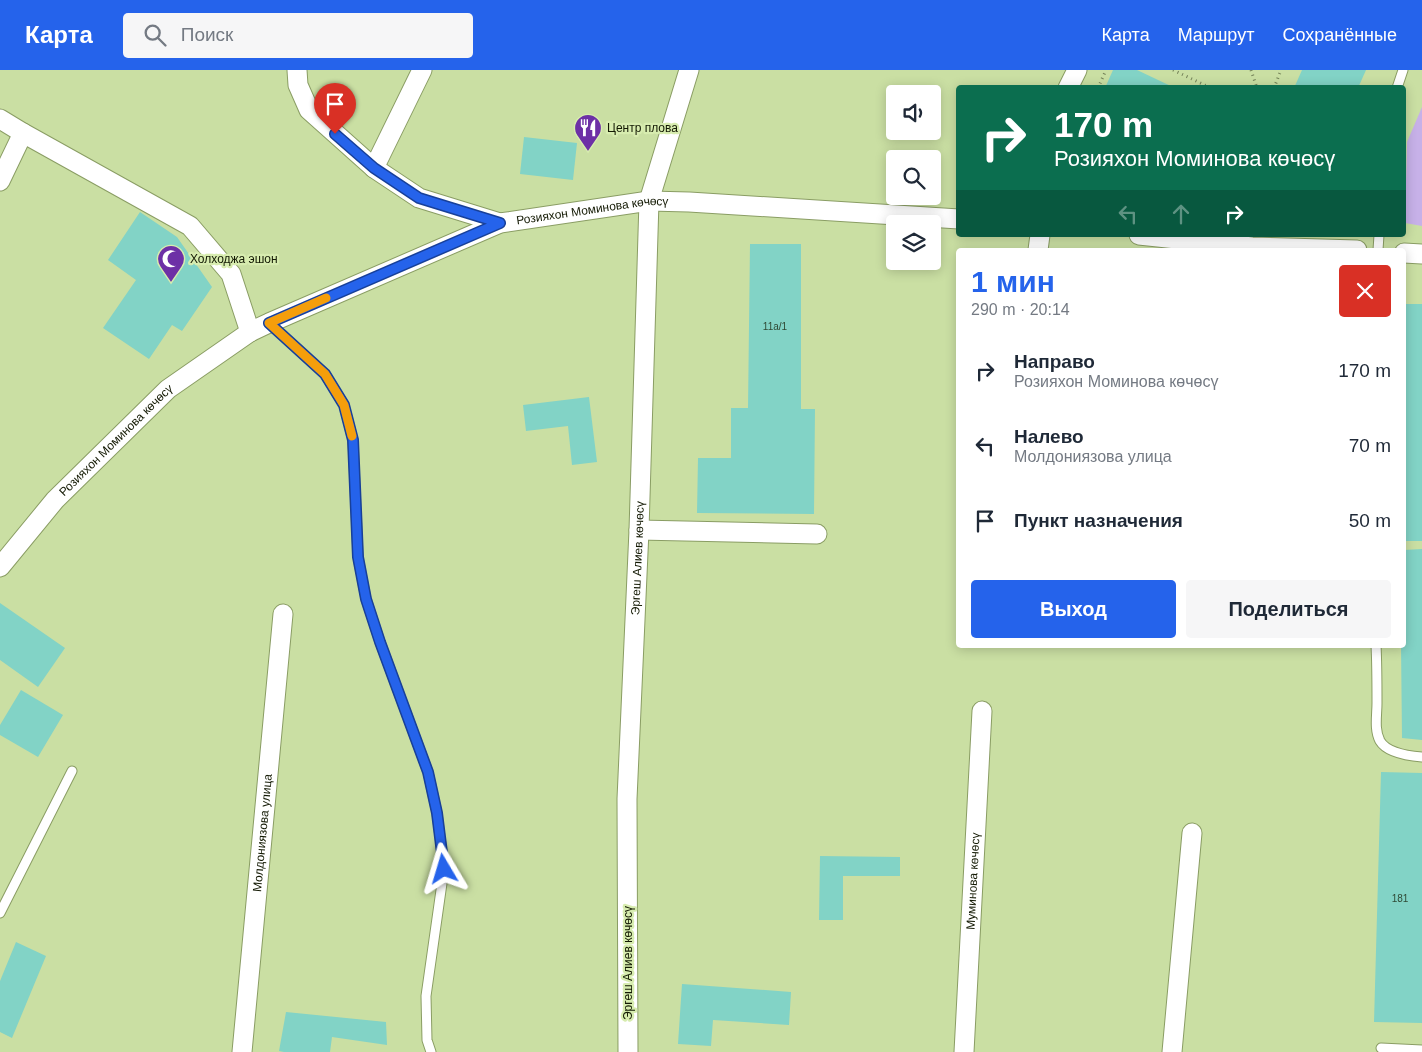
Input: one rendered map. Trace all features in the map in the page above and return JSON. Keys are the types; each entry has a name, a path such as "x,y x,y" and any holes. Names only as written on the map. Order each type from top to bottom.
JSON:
{"street":[{"path":"296,70 298,85 309,110 374,168 419,198 500,223"},
{"path":"374,168 422,70"},
{"name":"Эргеш Алиев көчөсү","path":"628,1052 628,799 639,530 649,201 689,70"},
{"path":"1070,85 1077,70"},
{"path":"0,119 190,226 232,274 250,332"},
{"path":"0,181 23,133"},
{"name":"Розияхон Моминова көчөсү","path":"0,567 56,500 168,389 250,332 500,223 649,201 956,219"},
{"path":"1155,237 1244,248"},
{"path":"1406,253 1422,254"},
{"path":"639,530 817,534"},
{"name":"Молдониязова улица","path":"242,1052 283,614"},
{"name":"Муминова көчөсү","path":"964,1052 982,711"},
{"path":"1172,1052 1192,833"}],"lane":[{"path":"1397,85 1403,70"},
{"path":"269,323 325,374 344,405 353,440 358,557 366,599 428,772 437,813 444,869 426,996 427,1040 431,1052"},
{"path":"1376,648 1376,727 1380,741 1396,752 1410,756 1422,756"},
{"path":"0,914 72,771"},
{"path":"1380,1048 1422,1050"}],"path":[{"path":"1099,85 1106,70"},
{"path":"1173,70 1205,85"},
{"path":"1251,70 1255,85"},
{"path":"1275,85 1281,70"}],"shaded area":[{"path":"1422,107 1422,226 1406,223 1407,142"}],"building":[{"path":"1113,70 1137,70 1169,85 1106,85"},
{"path":"1302,70 1366,70 1359,85 1295,85"},
{"path":"524,137 577,143 573,180 520,174"},
{"name":"Холходжа эшон","path":"140,212 177,237 212,287 182,331 172,325 149,359 103,328 136,280 108,260"},
{"path":"750,244 801,244 801,409 815,409 814,514 697,513 698,458 731,458 731,408 748,408"},
{"path":"1406,304 1422,304 1422,541 1406,541"},
{"path":"589,397 597,462 572,465 568,426 526,431 523,405"},
{"path":"1422,549 1422,740 1402,738 1401,648 1406,648 1406,550"},
{"path":"0,603 65,648 38,687 0,660"},
{"path":"21,690 63,715 38,757 0,735 0,725"},
{"path":"1381,772 1422,773 1422,1023 1374,1022"},
{"path":"820,856 900,857 900,876 843,876 843,920 819,920"},
{"path":"16,942 46,956 12,1038 0,1032 0,981"},
{"path":"682,984 791,992 789,1025 713,1020 711,1046 678,1044"},
{"path":"286,1012 386,1022 387,1045 332,1037 330,1052 279,1051"}],"slow traffic":[{"path":"326,298 269,323 325,374 344,405 352,436"}],"place":[{"name":"Центр плова","path":"588,152"},
{"name":"Холходжа эшон","path":"171,283"}],"route":[{"path":"335,134 374,168 419,198 500,223 269,323 325,374 344,405 353,440 358,557 366,599 428,772 437,813 444,869"}]}
